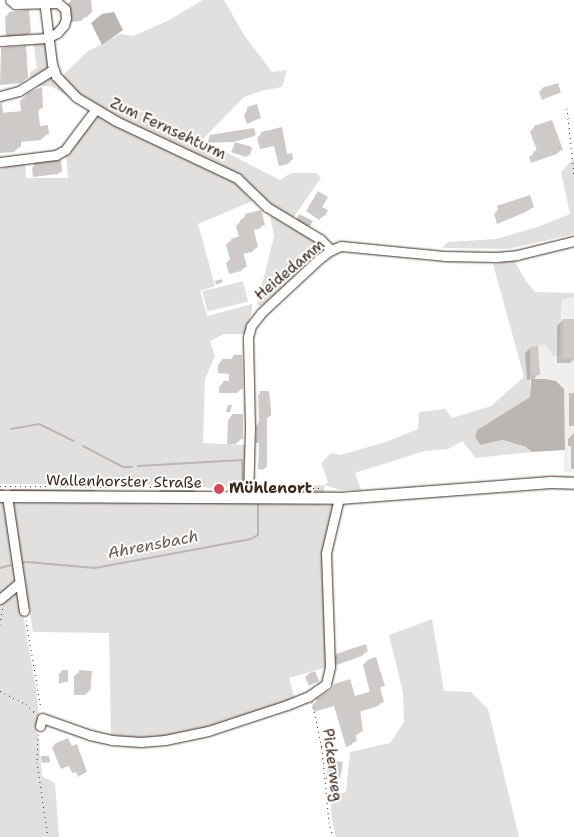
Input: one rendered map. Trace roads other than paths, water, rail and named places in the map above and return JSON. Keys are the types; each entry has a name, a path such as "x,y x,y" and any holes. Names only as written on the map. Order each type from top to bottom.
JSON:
{"main road":[{"name":"Wallenhorster Straße","path":"5,493 248,493 339,498 550,482 574,483"}],"street":[{"path":"1,41 48,38 64,25 66,18 64,9 58,3 15,4 10,0"},
{"name":"Zum Fernsehturm","path":"44,2 54,69 66,88 96,110 237,178 267,208 320,239 331,250"},
{"path":"0,96 19,91 54,69"},
{"path":"0,162 56,155 65,150 96,110"},
{"name":"Heidedamm","path":"248,493 250,428 248,337 251,326 260,312 331,250 341,246 355,246 444,256 496,257 517,255 574,241"},
{"path":"5,493 24,611"},
{"path":"41,722 68,727 112,740 141,742 165,740 208,731 310,696 326,684 330,667 326,553 339,498"},
{"path":"0,600 19,583"}],"waterway":[{"path":"11,429 39,424 74,441"},
{"path":"83,446 123,467 132,467"},
{"path":"138,466 242,460 243,485"},
{"path":"11,490 94,491"},
{"path":"160,491 194,491"},
{"name":"Ahrensbach","path":"256,491 264,491"},
{"name":"Ahrensbach","path":"19,563 27,562 95,568 251,539 258,535 258,503"},
{"name":"Ahrensbach","path":"0,568 11,565"}],"place":[{"name":"Mühlenort","path":"219,489"}]}
